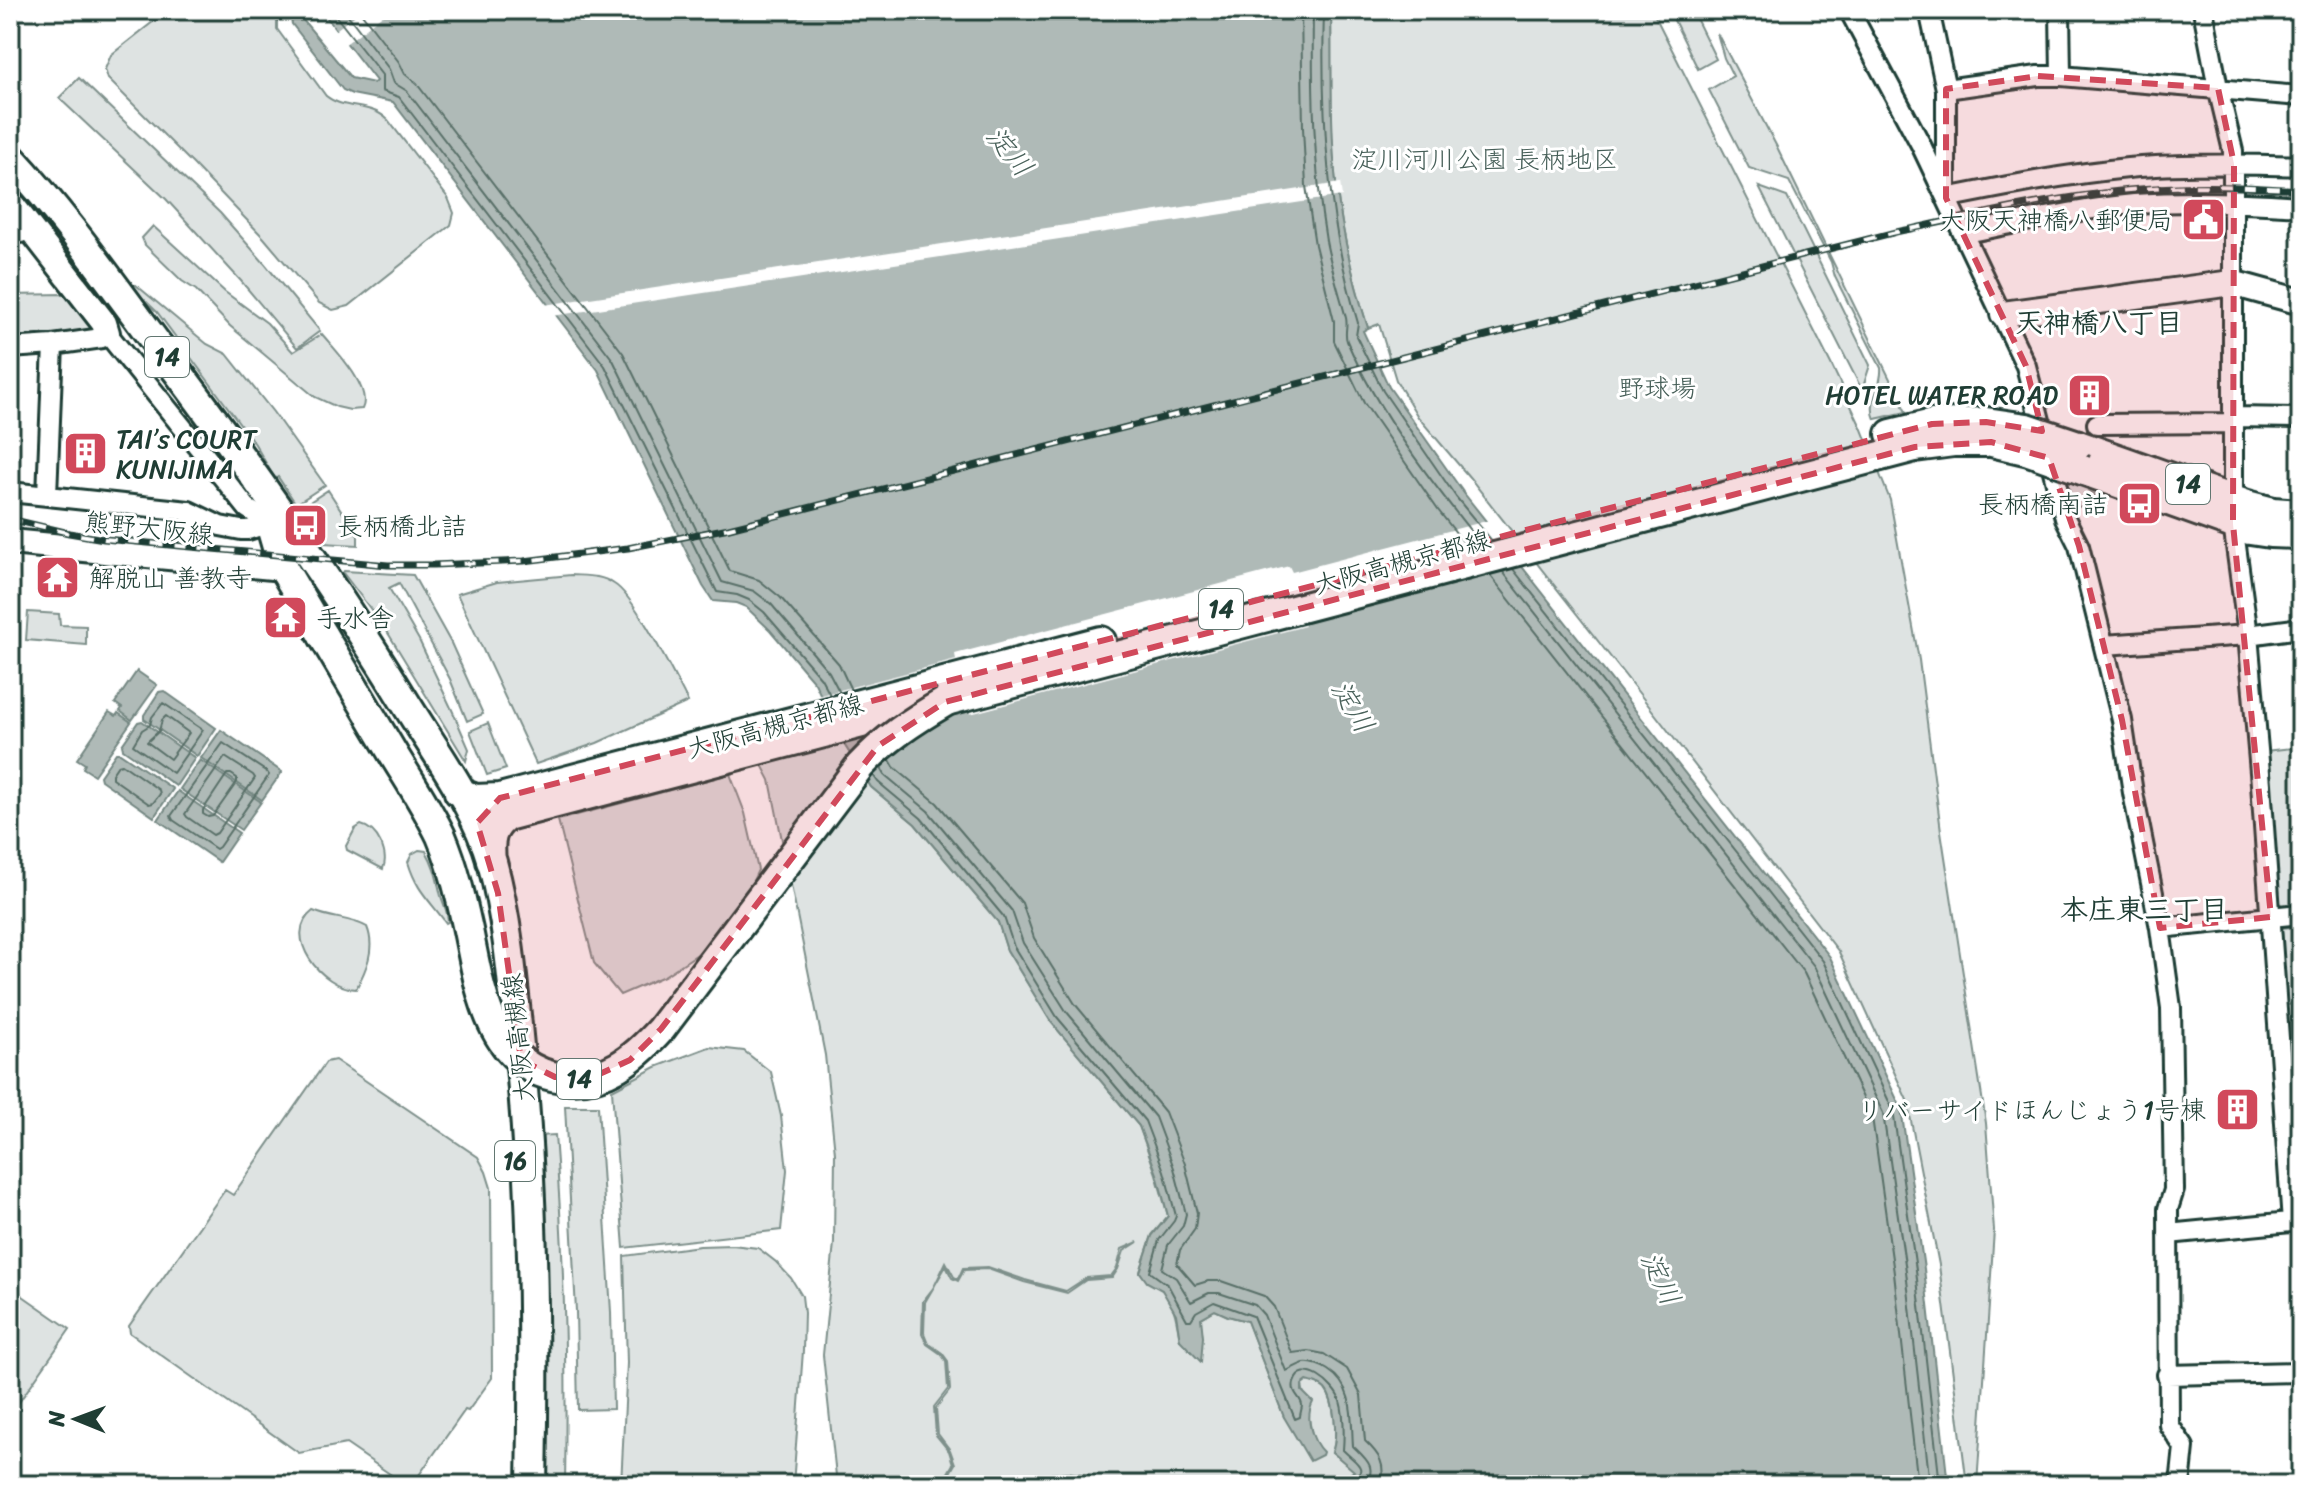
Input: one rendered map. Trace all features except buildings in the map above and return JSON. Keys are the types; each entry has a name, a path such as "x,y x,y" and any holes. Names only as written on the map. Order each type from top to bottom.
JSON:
{"main road":[{"name":"14","path":"10,157 65,221 269,495 364,634 459,792"},
{"name":"大阪高槻京都線","path":"10,180 61,242 288,543 473,832"},
{"name":"大阪高槻京都線","path":"504,807 1945,432 2027,428 2081,458 2233,512 2262,532 2301,534"},
{"name":"大阪高槻京都線","path":"459,792 504,807 945,702 1915,447 1945,432"},
{"name":"大阪高槻京都線","path":"2233,512 2301,514"},
{"name":"大阪高槻京都線","path":"270,523 283,568 440,835 455,874 481,993 500,1038 526,1064 542,1073 562,1078 593,1077 630,1060 661,1029 860,766 895,733 945,702"},
{"name":"大阪高槻線","path":"459,792 473,832 488,908 512,1109 521,1265 520,1485"},
{"path":"473,832 504,807"},
{"path":"491,861 490,840 504,807"},
{"name":"大阪高槻線","path":"473,832 491,861 502,916 513,988 529,1155 533,1264 532,1485"}],"street":[{"path":"1849,10 1920,143 2026,366 2065,518 2079,546 2122,720 2160,928 2171,1023 2174,1190 2168,1209 2167,1375 2169,1425 2184,1447 2180,1485"},
{"path":"1929,10 1946,89 1946,198"},
{"path":"2060,10 2061,76"},
{"path":"2168,1234 2297,1221 2248,635 2233,512 2233,151 2203,10"},
{"path":"1946,89 2038,76 2061,76 2301,96"},
{"path":"1946,198 2035,180 2143,167 2301,166"},
{"path":"1964,233 2095,209 2232,197 2301,206"},
{"path":"10,202 20,229 104,323 107,333 248,509 270,523"},
{"path":"2003,314 2232,283 2301,302"},
{"path":"135,298 152,316 249,445 269,495"},
{"path":"10,348 102,338 107,333"},
{"path":"47,495 53,345"},
{"path":"2097,424 2301,418"},
{"path":"10,492 189,511 220,526 241,530 270,523"},
{"path":"188,560 194,514"},
{"name":"熊野大阪線","path":"10,542 283,568"},
{"path":"2104,645 2248,635 2301,628"},
{"path":"2160,928 2301,914"},
{"path":"2167,1375 2301,1372"}],"highlighted area":[{"path":"2038,76 2218,88 2234,164 2233,524 2271,917 2160,928 2122,720 2079,546 2049,458 1991,442 1915,447 945,702 878,746 661,1029 630,1060 593,1077 555,1077 521,1060 498,893 477,823 500,798 1932,424 1986,422 2042,431 2026,366 1946,198 1946,89"}],"green space":[{"path":"168,10 277,10 277,29 326,96 341,104 374,111 388,120 448,198 454,213 451,225 349,306 333,310 319,303 264,238 108,79 105,69 111,55"},
{"path":"1331,10 1652,10 1861,427 1890,500 1919,660 1941,831 1986,1123 1994,1230 1977,1485 1967,1485 1939,1265 1907,1100 1839,952 1470,478 1418,417 1396,380 1379,324 1368,328 1341,220 1336,183"},
{"path":"1669,10 1692,10 1716,59 1698,69"},
{"path":"1717,33 1778,149 1906,412 1875,419 1873,406 1881,368 1835,277 1831,262 1789,181 1749,168 1709,90 1733,76"},
{"path":"79,78 220,213 320,331 297,348 166,199 59,98"},
{"path":"1759,187 1787,197 1870,365 1862,390"},
{"path":"153,226 225,292 267,323 293,352 322,334 358,380 364,400 362,409 337,407 315,397 230,326 196,290 182,281 145,245 142,238"},
{"path":"136,285 207,344 227,354 325,485 296,504 157,312 130,286"},
{"path":"64,294 96,330 10,343 10,295"},
{"path":"2063,475 2088,484 2088,491 2095,494 2093,500 2083,507 2073,506"},
{"path":"328,490 358,536 358,545 323,543 299,509"},
{"path":"344,571 413,575 451,643 483,714 467,721 450,679 399,583 389,588 419,640 453,712 469,749 466,761 385,628"},
{"path":"571,575 604,579 623,591 654,638 688,702 597,743 536,764 457,594 497,582"},
{"path":"28,612 59,614 60,625 86,626 86,645 26,640"},
{"path":"488,723 506,769 487,775 470,731"},
{"path":"842,741 871,787 915,824 998,922 1007,950 1051,1022 1139,1126 1168,1216 1152,1235 1140,1272 1169,1300 1180,1340 1203,1337 1200,1319 1215,1310 1247,1321 1284,1417 1314,1444 1302,1385 1307,1381 1325,1389 1334,1420 1332,1452 1355,1471 1343,1479 1343,1485 1101,1485 1088,1475 1066,1472 1042,1475 1031,1485 943,1485 955,1464 950,1450 938,1434 936,1408 950,1390 948,1361 928,1343 924,1333 925,1302 933,1288 923,1301 922,1334 927,1344 946,1361 948,1389 934,1407 936,1435 949,1451 953,1464 941,1485 837,1485 823,1355 834,1243 835,1153 825,1055 770,780 761,763","holes":["1138,1242 1124,1251 1118,1269 1112,1278 1086,1280 1067,1293 988,1269 964,1270 958,1281 952,1278 946,1266 935,1285 946,1262 958,1279 963,1268 988,1267 1066,1291 1086,1278 1111,1276 1117,1268 1122,1249"]},
{"path":"2301,747 2301,903 2283,905 2276,900 2265,751"},
{"path":"730,774 745,813 758,870 737,915 699,953 664,976 620,995 594,963 558,820"},
{"path":"361,825 372,831 381,843 383,869 347,850 355,829"},
{"path":"419,850 426,851 434,868 447,915 446,923 420,888 408,862 412,854"},
{"path":"313,911 367,927 370,951 356,989 330,980 309,959 301,933 304,921"},
{"path":"2301,926 2301,1003 2286,1005 2281,928"},
{"path":"709,1047 744,1051 771,1072 781,1116 787,1170 781,1230 624,1248 612,1090 656,1067"},
{"path":"335,1060 478,1157 491,1188 492,1378 468,1411 465,1410 412,1485 406,1485 346,1444 299,1453 130,1333 129,1326 225,1190 233,1195 326,1062"},
{"path":"565,1106 598,1106 611,1312 613,1409 578,1410"},
{"path":"555,1135 564,1310 565,1485 540,1485 538,1136"},
{"path":"732,1245 758,1248 791,1278 802,1296 803,1351 793,1485 621,1485 627,1363 624,1256"},
{"path":"10,1287 70,1329 10,1415"},
{"path":"1066,1473 1087,1477 1098,1485 1034,1485 1043,1477"}],"water":[{"name":"淀川","path":"289,10 303,10 302,19 351,78 374,83 376,81 321,10 1331,10 1333,140 1338,202 1368,328 1363,331 1389,387 1463,492 1830,957 1901,1108 1924,1269 1948,1485 1343,1485 1343,1479 1354,1471 1332,1452 1335,1429 1331,1402 1325,1389 1307,1381 1302,1385 1302,1391 1313,1402 1310,1428 1323,1452 1310,1461 1284,1417 1247,1321 1215,1310 1201,1318 1201,1362 1180,1340 1176,1314 1162,1290 1147,1282 1140,1272 1152,1236 1168,1216 1157,1174 1139,1126 1051,1022 1007,950 998,922 915,824 871,787 842,741 815,683 770,630 746,607 713,601 598,370 393,102 343,90 292,24"},
{"path":"137,671 157,685 132,720 115,703"},
{"path":"164,691 216,728 197,756 144,719 159,692"},
{"path":"109,712 116,716 118,713 131,722 94,775 83,768 85,764 77,759"},
{"path":"142,721 195,758 176,786 123,749 122,745 138,722"},
{"path":"221,730 282,772 262,800 201,758"},
{"path":"116,753 173,789 154,817 101,780 100,776"},
{"path":"200,760 261,802 241,830 180,789"},
{"path":"178,791 239,833 219,862 158,820"}],"pier":[{"path":"362,10 389,10 343,46 333,32"},
{"path":"1340,183 1342,196 552,316 544,305"},
{"path":"1490,520 1521,560 1302,618 1305,626 970,714 967,706 936,718 836,739 817,696 956,660 955,654 1289,566 1292,572"}],"railway":[{"path":"10,519 104,539 388,565 524,561 628,548 729,528 1951,220 2099,193 2150,188 2215,186 2301,190"}],"place":[{"name":"大阪天神橋八郵便局","path":"2204,220"},
{"name":"HOTEL WATER ROAD","path":"2089,395"},
{"name":"TAI’s COURT KUNIJIMA","path":"85,454"},
{"name":"長柄橋南詰","path":"2139,504"},
{"name":"長柄橋北詰","path":"306,526"},
{"name":"解脱山 善教寺","path":"58,578"},
{"name":"手水舎","path":"285,618"},
{"name":"リバーサイドほんじょう1号棟","path":"2237,1110"}],"district":[{"name":"天神橋八丁目","path":"2099,322"},
{"name":"本庄東三丁目","path":"2144,909"}],"park label":[{"name":"淀川河川公園 長柄地区","path":"1485,159"},
{"name":"野球場","path":"1657,388"}]}
